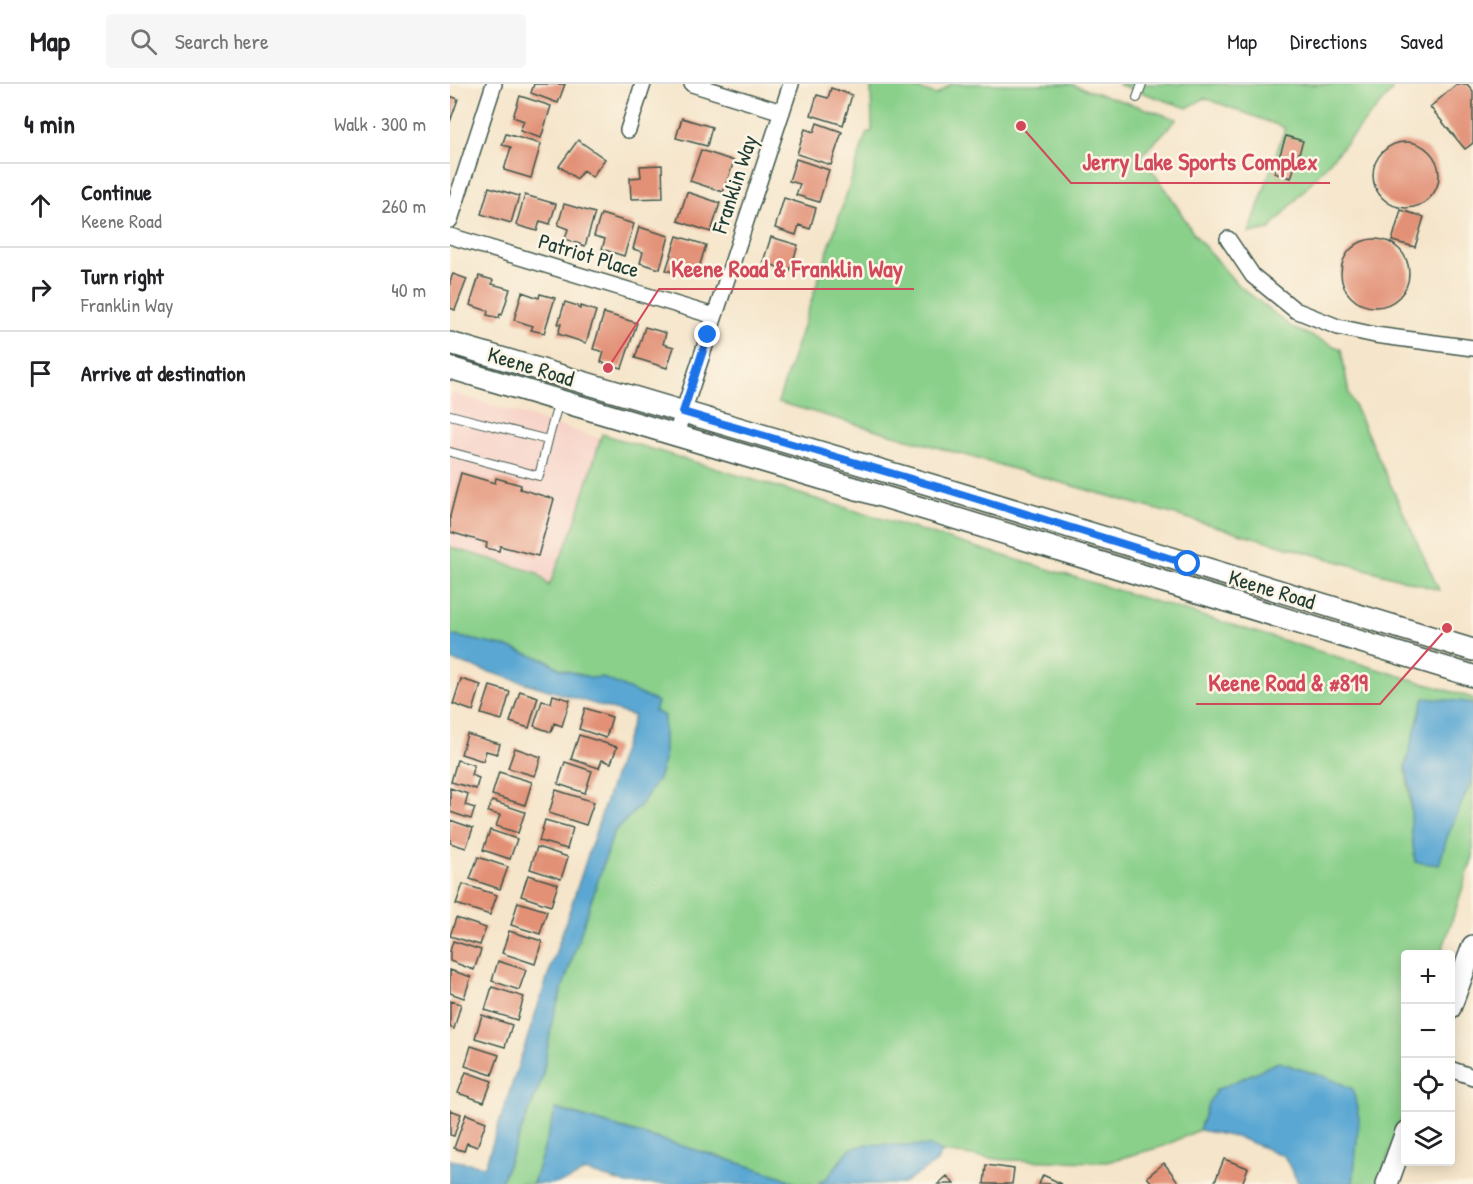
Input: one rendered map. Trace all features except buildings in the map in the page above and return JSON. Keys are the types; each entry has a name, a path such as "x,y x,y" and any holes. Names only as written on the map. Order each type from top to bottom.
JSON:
{"main road":[{"name":"Keene Road","path":"450,343 945,489 1473,650"},
{"name":"Keene Road","path":"451,372 676,434 1473,676"},
{"path":"1451,1004 1473,946"},
{"path":"1387,1184 1401,1146"}],"street":[{"path":"450,220 494,84"},
{"path":"627,130 643,84"},
{"path":"692,84 782,112"},
{"name":"Franklin Way","path":"676,434 791,84"},
{"name":"Patriot Place","path":"450,236 714,316"},
{"path":"1227,239 1253,276 1295,310 1338,327 1375,335 1473,348"},
{"path":"1455,1072 1473,1077"}],"lane":[{"path":"1137,98 1142,84"},
{"path":"450,452 539,476 559,400"},
{"path":"450,415 548,440"}],"shaded area":[{"path":"450,392 601,439 575,523 548,587 537,573 450,547"}],"green space":[{"path":"871,84 910,84 912,87 936,95 951,84 1070,84 1177,119 1141,156 1168,192 1193,233 1237,284 1293,328 1341,349 1349,394 1439,590 778,402 867,132 872,132"},
{"path":"1117,84 1393,84 1391,92 1270,229 1249,233 1285,128 1205,98 1187,108"},
{"path":"602,434 1473,698 1473,705 1469,702 1405,766 1415,862 1448,835 1473,777 1473,857 1442,950 1401,950 1401,1121 1379,1184 1353,1184 1354,1167 1208,1104 1199,1130 1164,1146 1107,1162 1005,1160 942,1152 930,1146 842,1158 827,1178 817,1184 796,1184 783,1177 723,1158 557,1109 533,1184 500,1184 542,1079 552,1018 614,831 640,806 663,731 664,716 654,711 657,703 602,677 592,678 560,669 546,660 507,647 450,635 450,547 537,573 549,586 575,523"}],"water":[{"path":"450,635 507,647 546,660 560,669 592,678 602,677 657,702 654,711 664,716 664,761 658,779 640,806 614,832 553,1017 542,1079 500,1184 450,1184 450,1160 485,1166 634,716 450,660"},
{"path":"1424,698 1469,702 1473,705 1473,777 1448,835 1439,865 1415,862 1411,829 1411,792 1405,766"},
{"path":"1278,1062 1326,1077 1353,1089 1359,1118 1353,1184 1299,1184 1284,1156 1240,1138 1199,1130 1208,1104 1216,1090"},
{"path":"556,1109 723,1158 783,1177 796,1184 628,1184 585,1171 572,1179 561,1182 533,1184"},
{"path":"868,1144 930,1146 942,1152 937,1162 903,1184 817,1184 827,1178 850,1149"}],"place":[{"name":"Jerry Lake Sports Complex","path":"1021,126"},
{"name":"Keene Road & Franklin Way","path":"608,368"},
{"name":"Keene Road & #819","path":"1447,628"}],"route":[{"path":"708,335 683,412 1188,564"}]}
